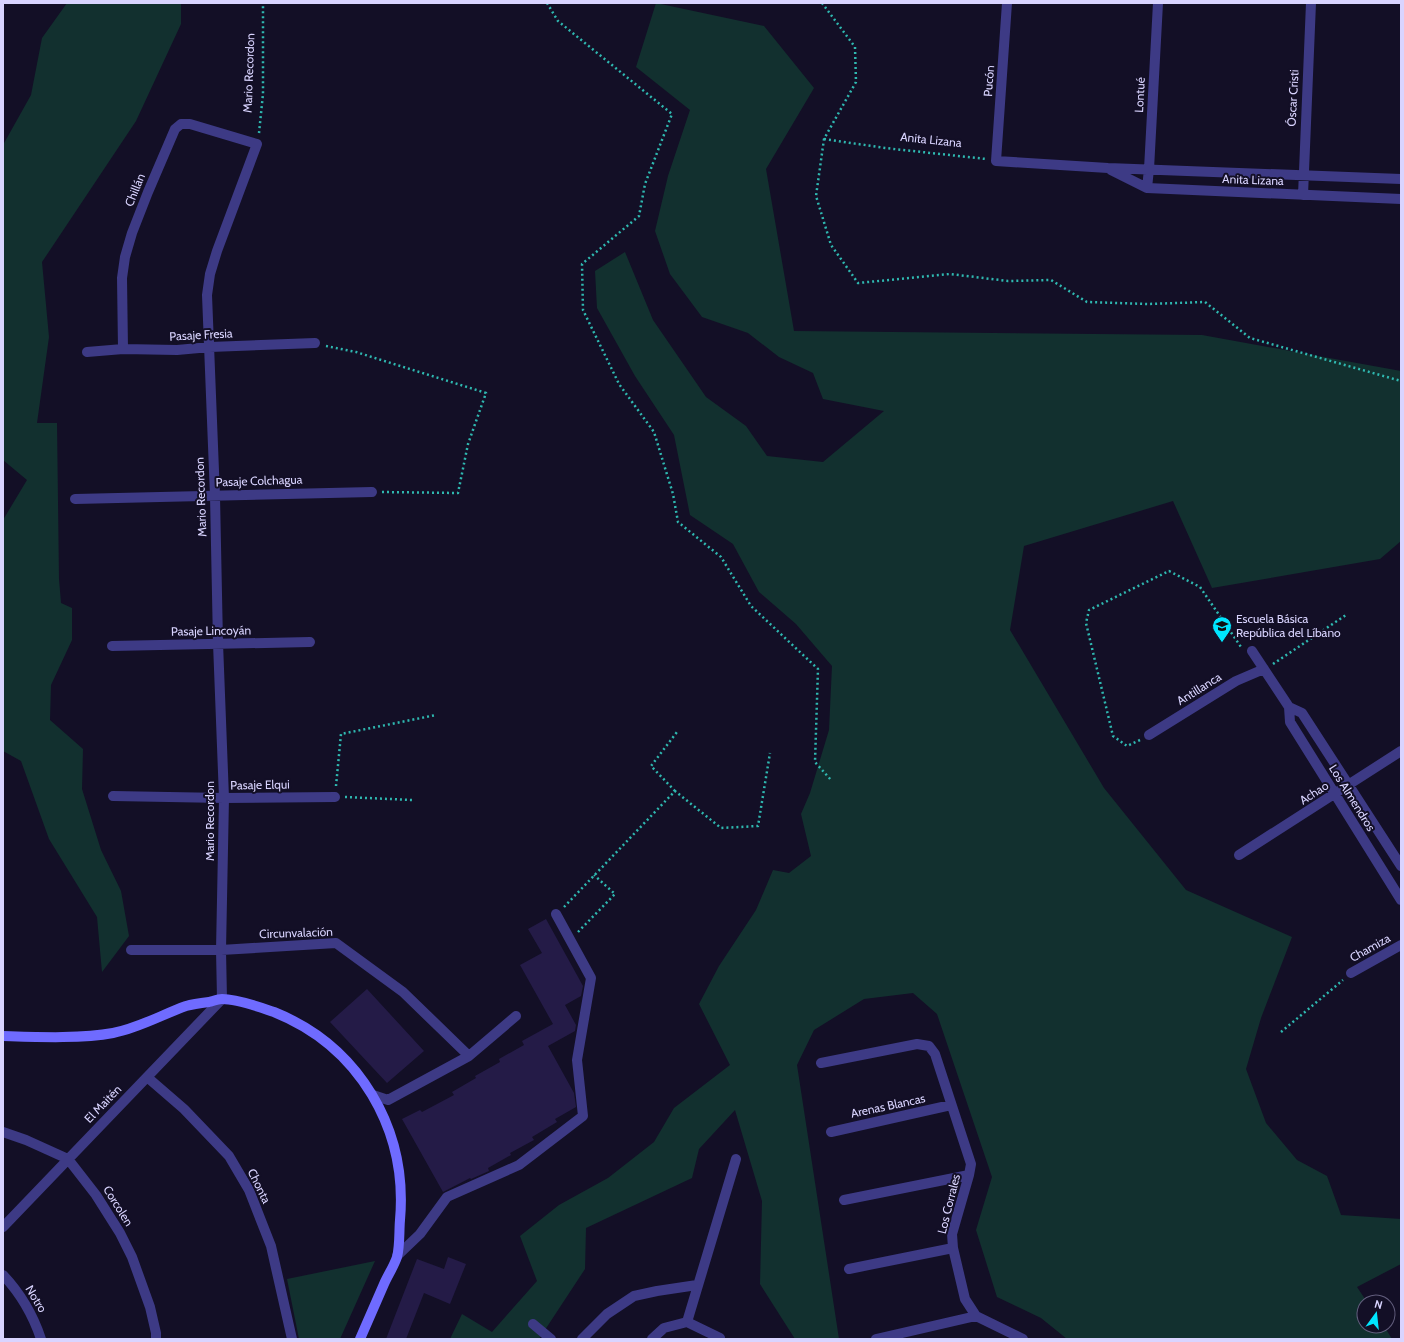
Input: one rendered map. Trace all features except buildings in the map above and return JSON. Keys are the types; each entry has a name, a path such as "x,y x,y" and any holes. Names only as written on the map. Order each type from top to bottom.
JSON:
{"street":[{"name":"Pucón","path":"996,161 1007,3"},
{"name":"Lontué","path":"1147,188 1158,3"},
{"name":"Óscar Cristi","path":"1303,195 1311,3"},
{"name":"Chillán","path":"123,349 122,278 125,257 132,233 148,192 175,129 181,124 190,124 257,144"},
{"name":"Mario Recordon","path":"222,999 221,950 224,798 210,347 207,295 210,274 257,144"},
{"name":"Anita Lizana","path":"996,161 1108,168 1401,179"},
{"name":"Anita Lizana","path":"1108,168 1147,188 1401,199"},
{"name":"Pasaje Fresia","path":"87,352 123,349 177,350 210,347 315,343"},
{"name":"Pasaje Colchagua","path":"75,498 372,492"},
{"name":"Pasaje Lincoyán","path":"112,646 310,642"},
{"name":"Los Almendros","path":"1252,650 1289,707 1290,722 1401,900"},
{"name":"Antillanca","path":"1150,735 1236,681 1264,669"},
{"name":"Los Almendros","path":"1289,707 1302,713 1401,866"},
{"name":"Achao","path":"1239,855 1335,795 1401,751"},
{"name":"Pasaje Elqui","path":"113,796 224,798 335,797"},
{"path":"397,1256 420,1234 447,1197 519,1165 583,1116 577,1060 591,978 556,914"},
{"name":"Circunvalación","path":"130,950 221,950 336,943 403,992 469,1056"},
{"name":"Chamiza","path":"1351,973 1401,945"},
{"path":"3,1036 82,1036 114,1033 149,1022 187,1006 222,999 263,1008 301,1025 335,1050 349,1064 373,1095 390,1131 402,1188 402,1208 397,1256 360,1339"},
{"name":"El Maitén","path":"3,1227 222,999"},
{"path":"373,1095 388,1100 469,1056 516,1016"},
{"name":"Los Corrales","path":"820,1063 917,1044 929,1046 935,1054 971,1164 952,1234 953,1248 965,1299 976,1316"},
{"name":"Chonta","path":"147,1077 184,1109 229,1156 249,1190 271,1246 292,1339"},
{"name":"Arenas Blancas","path":"831,1132 951,1105"},
{"name":"Corcolen","path":"3,1132 26,1140 68,1159 96,1194 126,1245 144,1288 156,1333 156,1339"},
{"path":"687,1322 736,1159"},
{"path":"844,1200 969,1175"},
{"path":"849,1269 953,1248"},
{"name":"Notro","path":"3,1275 19,1294 29,1310 41,1339"},
{"path":"582,1339 607,1314 634,1296 697,1285"},
{"path":"876,1339 976,1316 1023,1339"},
{"path":"652,1339 664,1328 687,1322 720,1338"},
{"path":"533,1324 551,1339"}],"path":[{"name":"Mario Recordon","path":"257,144 263,94 263,3"},
{"path":"547,3 558,21 672,114 644,184 639,216 582,264 583,310 620,384 654,432 673,494 678,522 721,557 751,606 818,669 815,762 831,780"},
{"path":"822,3 855,47 856,82 824,139 816,196 831,245 858,283 950,274 1008,281 1051,280 1087,302 1148,304 1205,302 1250,338 1401,381"},
{"name":"Anita Lizana","path":"824,139 996,161"},
{"path":"315,343 356,352 486,393 468,444 458,493 372,492"},
{"path":"1127,746 1113,736 1086,622 1089,610 1169,572 1200,587 1244,651 1252,650"},
{"path":"1264,669 1346,615"},
{"path":"412,800 335,797 341,734 436,715"},
{"path":"677,732 651,766 675,791 721,828 758,826 770,753"},
{"path":"556,914 675,791"},
{"path":"570,940 615,894 594,875"},
{"path":"1281,1032 1351,973"}],"green space":[{"path":"67,3 181,3 181,24 136,121 42,262 49,337 37,423 57,423 59,579 61,603 72,608 72,640 51,685 50,720 83,749 82,789 101,850 121,891 129,936 102,972 97,917 49,839 21,761 3,751 3,520 27,480 3,460 3,145 31,95 42,38"},
{"path":"656,3 764,26 814,88 766,169 794,331 1202,335 1401,371 1401,541 1380,559 1212,588 1173,501 1024,546 1010,630 1104,788 1186,890 1292,937 1261,1018 1246,1069 1266,1123 1297,1160 1327,1176 1341,1215 1401,1219 1401,1264 1357,1287 1362,1294 1356,1294 1356,1334 1389,1334 1392,1339 1067,1339 1041,1318 997,1297 976,1230 992,1177 937,1014 913,993 864,999 814,1030 797,1065 839,1339 795,1339 760,1284 762,1201 735,1110 699,1149 692,1178 586,1228 585,1269 539,1339 450,1339 462,1314 492,1332 537,1281 520,1236 559,1205 608,1178 654,1142 674,1108 730,1065 699,1004 719,966 756,910 773,870 789,873 811,856 801,814 810,793 829,730 832,666 796,624 759,592 733,544 690,515 674,435 635,376 597,308 595,271 625,252 653,320 706,397 746,426 767,456 823,462 884,411 823,399 813,373 779,357 748,333 702,317 670,274 655,231 668,176 690,110 636,67"},
{"path":"375,1261 340,1339 299,1339 287,1279"}],"place":[{"name":"Escuela Básica República del Líbano","path":"1222,643"}]}
